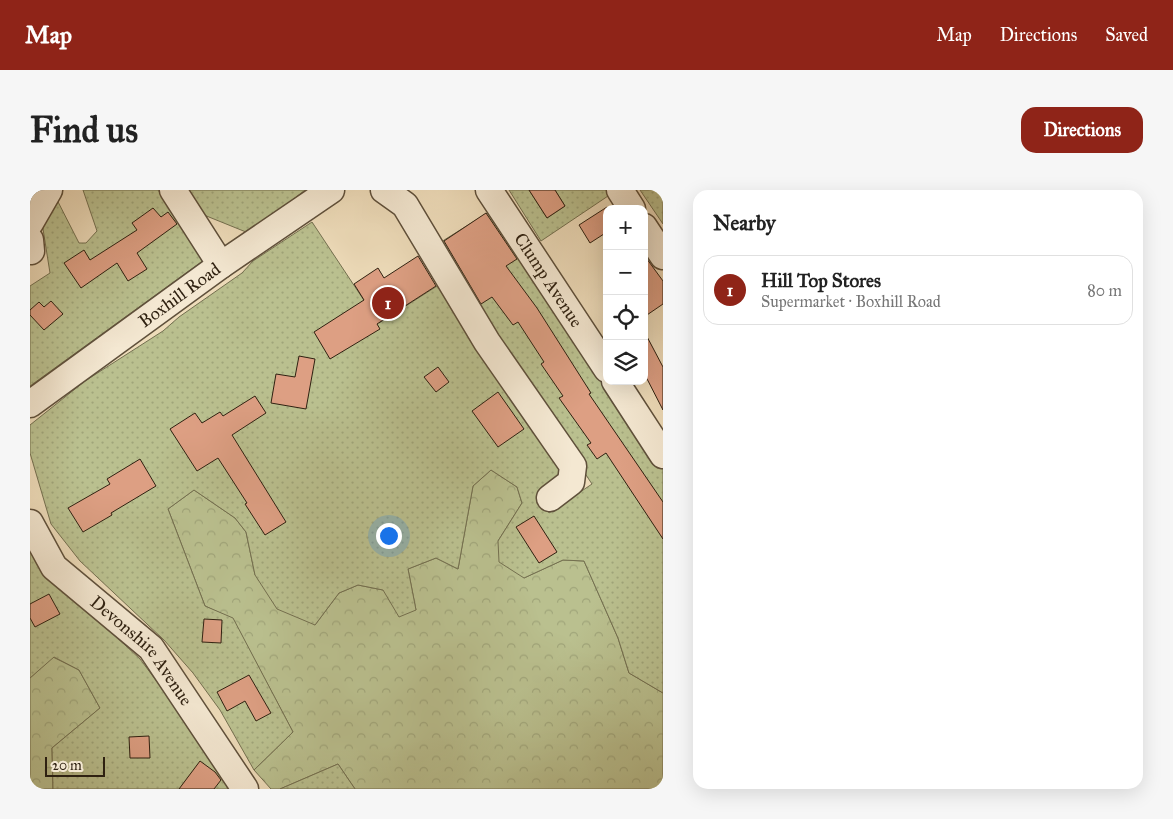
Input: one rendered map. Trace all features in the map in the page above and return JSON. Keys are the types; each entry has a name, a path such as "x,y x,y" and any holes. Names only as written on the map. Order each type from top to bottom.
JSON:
{"street":[{"path":"30,223 49,190"},
{"path":"172,190 221,265"},
{"name":"Boxhill Road","path":"30,404 221,265 331,190"},
{"path":"384,190 405,205 487,342 574,466 571,482 550,498"},
{"name":"Clump Avenue","path":"489,190 603,363"},
{"path":"620,190 629,205"},
{"path":"648,233 663,256"},
{"path":"618,385 663,455"},
{"name":"Devonshire Avenue","path":"30,523 54,567 151,648 245,789"}],"green space":[{"path":"52,190 79,243 86,243 97,231 83,190 158,190 204,260 30,386 30,286 50,273 40,210"},
{"path":"188,190 305,190 265,222 246,232 204,215"},
{"path":"509,190 529,190 547,218 565,206 555,190 608,190 611,194 541,241"},
{"path":"640,190 663,190 663,224"},
{"path":"492,210 603,377 603,385 608,385 663,467 663,693 629,673 618,638 584,561 563,560 524,578 499,562 498,541 522,503 517,487 491,470 473,486 458,569 436,558 408,569 416,610 399,617 383,590 358,585 339,593 315,625 277,609 255,575 246,532 235,518 194,490 168,509 205,606 233,618 293,732 254,770 220,710 193,673 164,640 80,561 51,524 30,453 30,425 85,381 163,331 179,317 242,273 253,261 312,222 379,323 445,281 563,471 551,484 538,493 549,513 592,484 548,418 441,242"},
{"path":"491,470 517,487 522,503 498,541 524,578 563,560 584,561 618,638 629,673 663,693 663,789 355,789 338,764 280,789 271,789 254,770 293,732 233,619 205,606 168,509 194,490 235,518 246,532 255,575 315,625 339,593 358,585 383,590 416,610 408,569 436,558 458,569 473,486"},
{"path":"30,545 95,617 140,659 188,723 223,777 228,789 53,789 52,748 100,708 79,670 54,657 30,678"},
{"path":"53,657 79,670 100,708 52,748 53,789 30,789 30,678"},
{"path":"338,764 355,789 280,789"}],"building":[{"path":"529,190 555,190 565,206 547,218"},
{"path":"153,208 161,217 168,212 177,224 137,253 147,269 128,281 117,263 81,288 64,263 84,250 90,260 137,230 132,223"},
{"path":"603,210 603,235 590,243 579,225"},
{"path":"486,213 517,259 506,266 537,308 591,393 589,394 663,502 663,539 606,453 597,459 587,445 591,443 559,398 563,396 541,364 544,362 518,322 513,325 492,297 481,304 444,241"},
{"path":"418,256 436,286 377,324 380,329 330,359 314,332 364,300 354,284 378,268 384,278"},
{"path":"648,260 663,281 663,304 648,314"},
{"path":"51,301 63,314 44,330 30,315 30,310 39,302 44,307"},
{"path":"648,339 663,367 663,410 648,381"},
{"path":"299,356 315,359 306,409 271,403 276,374 295,377"},
{"path":"438,367 449,382 436,392 424,377"},
{"path":"498,392 524,429 498,447 472,411"},
{"path":"255,396 266,413 232,435 286,522 265,535 218,458 197,471 170,429 195,413 202,423 220,412 223,416"},
{"path":"140,459 156,486 83,532 68,508 110,484 107,479"},
{"path":"534,516 557,552 539,563 516,527"},
{"path":"49,594 60,614 35,627 30,618 30,604"},
{"path":"204,619 222,620 221,643 202,642"},
{"path":"249,675 271,713 256,721 245,701 227,711 217,692"},
{"path":"149,736 150,758 130,758 129,737"},
{"path":"200,761 215,772 221,780 214,789 179,789"}],"place":[{"name":"Hill Top Stores","path":"388,303"}]}
